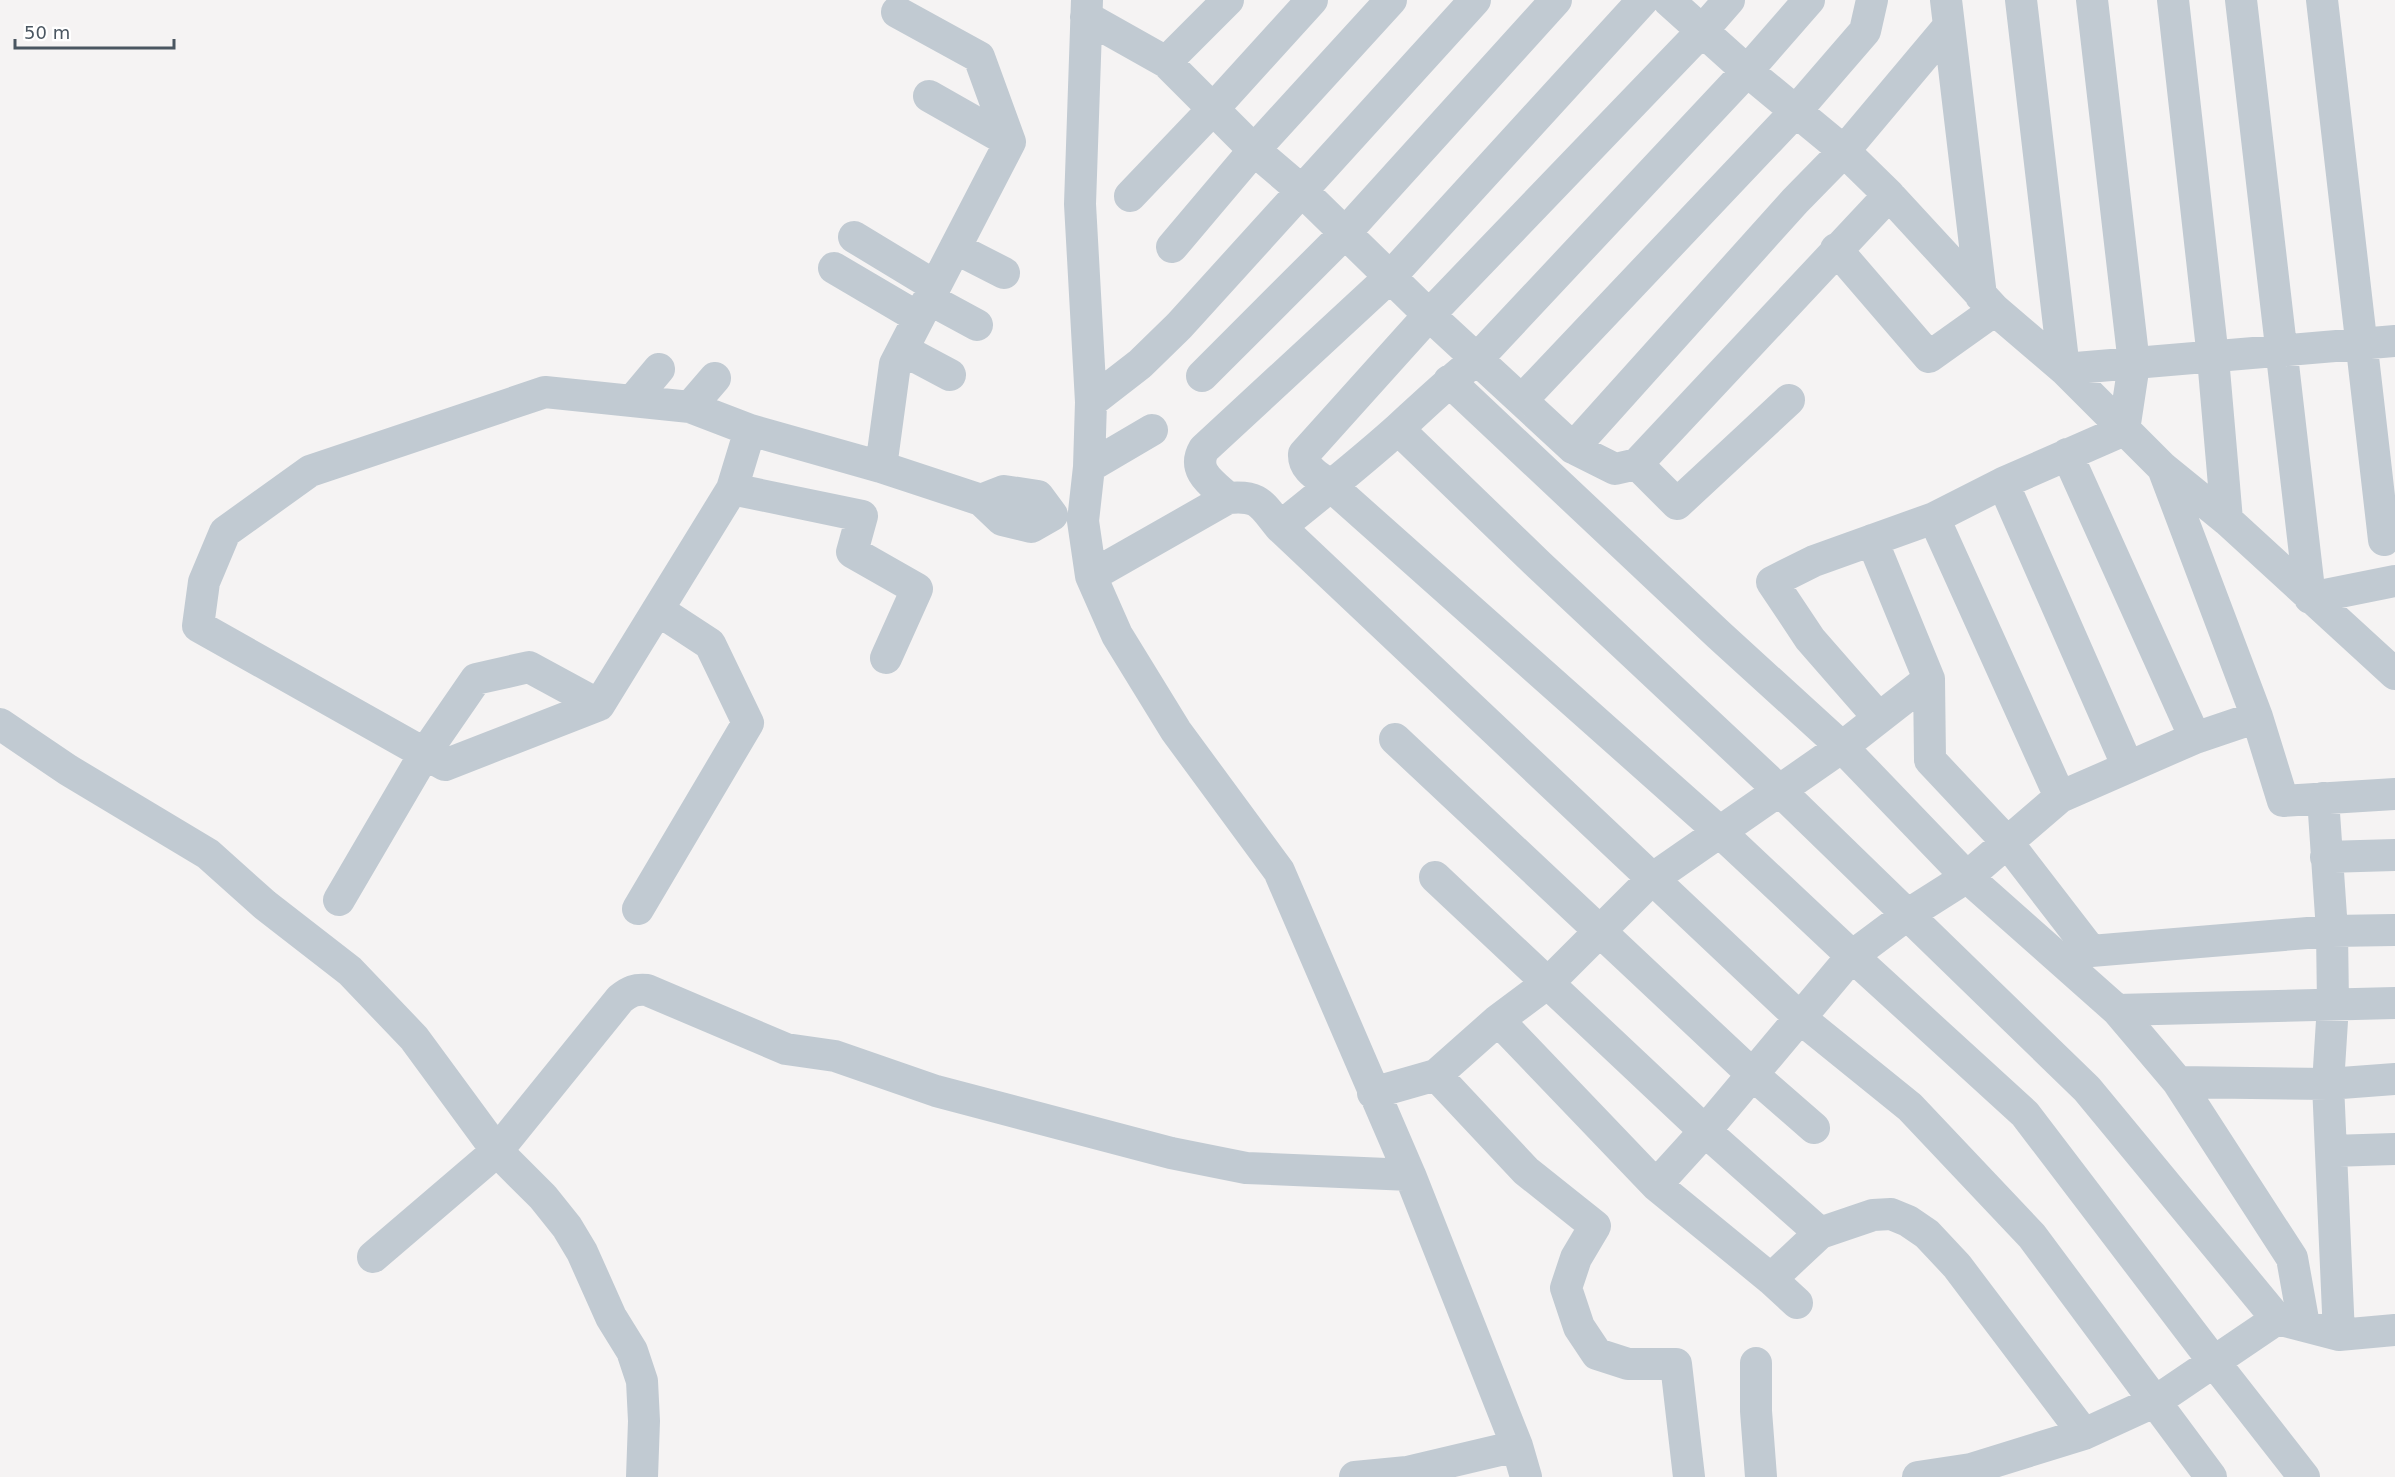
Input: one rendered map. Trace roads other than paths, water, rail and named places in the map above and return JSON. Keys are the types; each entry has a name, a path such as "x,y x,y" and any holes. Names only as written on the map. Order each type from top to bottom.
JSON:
{"street":[{"path":"1166,62 1228,0"},
{"path":"1130,196 1312,0"},
{"path":"1172,247 1254,150 1391,0"},
{"path":"1090,402 1140,364 1179,326 1475,0"},
{"path":"1202,376 1345,233 1556,0"},
{"path":"1228,498 1206,477 1200,466 1199,458 1204,449 1390,277 1644,0"},
{"path":"1668,0 1747,71 1844,151 1889,195 1988,303 2064,369 2163,468 2227,520 2310,598 2389,663"},
{"path":"1729,0 1702,31 1428,315 1304,454 1304,461 1308,468 1721,833 2025,1114 2304,1477"},
{"path":"1280,527 1398,429 1449,381 1477,359 1747,71 1809,0"},
{"path":"1522,400 1795,112 1865,31 1872,0"},
{"path":"2021,0 2064,369"},
{"path":"2092,0 2134,364 2124,429"},
{"path":"2173,0 2213,358 2227,520"},
{"path":"2241,0 2310,598"},
{"path":"2322,0 2384,540"},
{"path":"1086,8 1166,62 1254,150 1301,190 1428,315 1573,448 1615,470 1637,464 1889,195"},
{"path":"1086,8 1080,204 1090,402 1089,467 1083,521 1091,576 1117,635 1176,731 1279,871 1410,1175 1517,1446 1526,1477"},
{"path":"881,467 895,364 1010,142 979,57 897,12"},
{"path":"1947,13 1988,303"},
{"path":"1573,448 1795,201 1844,151 1947,13"},
{"path":"929,96 1010,142"},
{"path":"854,237 928,301"},
{"path":"955,248 1004,273"},
{"path":"1836,249 1929,357 1988,303"},
{"path":"834,268 928,301 977,325"},
{"path":"2064,369 2395,341"},
{"path":"903,350 950,375"},
{"path":"633,400 659,369"},
{"path":"690,407 715,378"},
{"path":"1449,381 1719,635 1842,747 1967,877 2117,1010 2178,1082 2292,1258 2290,1322"},
{"path":"750,430 732,489 599,705 445,765 198,626 204,582 225,532 310,471 545,392 690,407 750,430 881,467 981,500 1002,520 1031,527 1052,515 1083,521"},
{"path":"1637,464 1677,504 1789,400"},
{"path":"1398,429 1547,573 1780,791 2087,1089 2290,1322 2339,1335 2395,1330"},
{"path":"1879,718 1810,639 1772,582 1814,561 1934,518 2003,483 2124,429"},
{"path":"1089,467 1152,430"},
{"path":"2067,454 2195,738"},
{"path":"2163,468 2257,717 2283,801 2395,794"},
{"path":"2003,483 2128,767"},
{"path":"732,489 862,516 852,552 917,590 886,658"},
{"path":"1091,576 1228,498 1244,496 1257,500 1280,527 1800,1018 1910,1107 2024,1228 2211,1477"},
{"path":"1934,518 2060,797"},
{"path":"1872,540 1929,679 1930,760 2007,842 2091,951 2332,931 2395,930"},
{"path":"2310,598 2395,581"},
{"path":"638,909 748,723 710,644 658,610"},
{"path":"339,900 425,753 476,679 529,667 599,705"},
{"path":"1373,1093 1436,1075 1498,1020 1549,982 1652,879 1842,747 1929,679"},
{"path":"1656,1185 1705,1131 1852,956 1907,915 1967,877 2060,797 2195,738 2257,717"},
{"path":"0,724 68,770 208,854 265,905 350,972 414,1038 497,1152 543,1197 567,1227 582,1252 611,1317 632,1352 642,1381 644,1421 642,1477"},
{"path":"1395,739 1752,1074 1814,1128"},
{"path":"2323,798 2332,931 2333,1005 2328,1084 2339,1335"},
{"path":"2326,857 2395,855"},
{"path":"1435,877 1705,1131 1820,1233"},
{"path":"373,1257 497,1152 621,999 636,989 647,990 786,1049 835,1056 936,1091 1171,1153 1246,1168 1410,1175"},
{"path":"2117,1010 2395,1003"},
{"path":"1498,1020 1656,1185 1797,1303"},
{"path":"1436,1075 1526,1171 1595,1226 1576,1258 1566,1288 1579,1327 1597,1354 1628,1364 1676,1364 1689,1477"},
{"path":"2178,1082 2328,1084 2395,1079"},
{"path":"2331,1151 2395,1149"},
{"path":"1771,1279 1820,1233 1873,1215 1891,1214 1908,1221 1927,1233 1957,1266 2084,1434"},
{"path":"1918,1477 1971,1469 2084,1434 2156,1401 2214,1362 2290,1322"},
{"path":"1756,1363 1756,1411 1761,1477"},
{"path":"1355,1477 1407,1472 1517,1446"}]}
